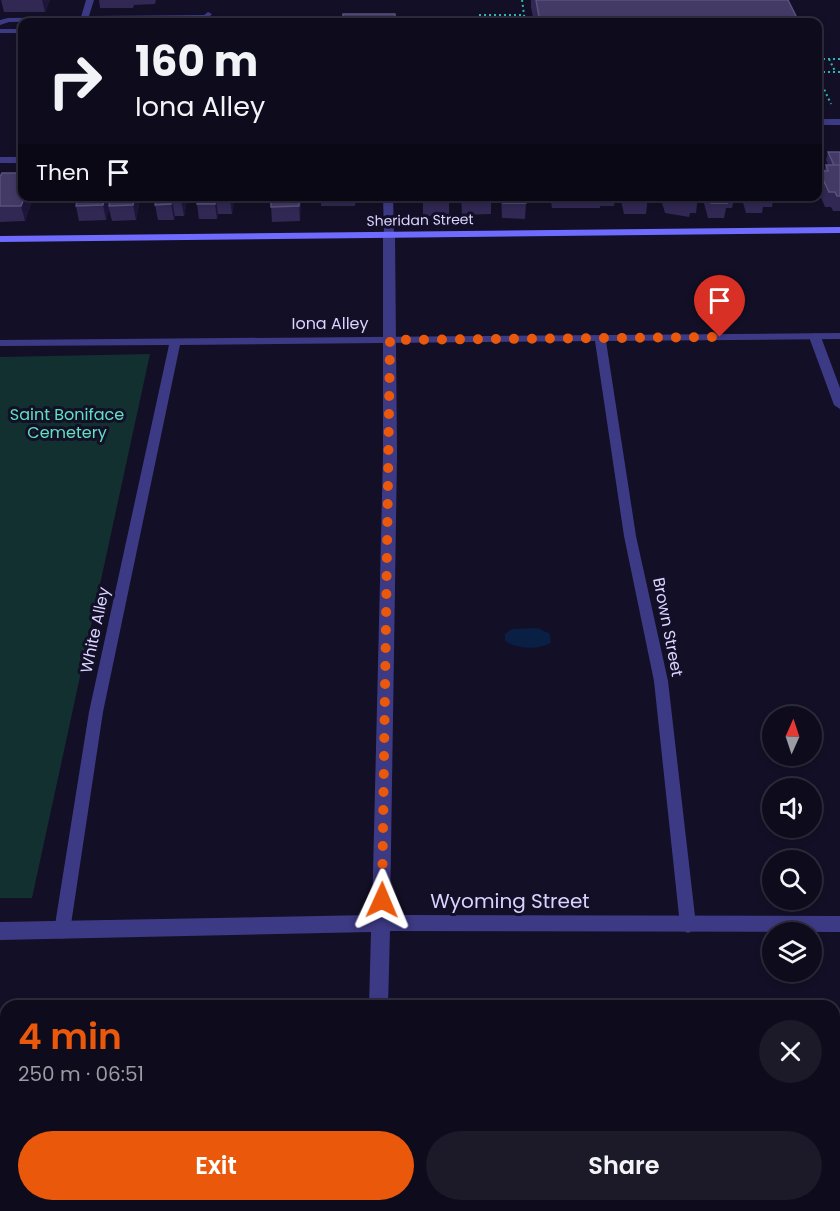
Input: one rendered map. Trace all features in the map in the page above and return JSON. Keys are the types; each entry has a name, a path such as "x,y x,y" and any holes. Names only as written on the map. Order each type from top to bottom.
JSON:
{"street":[{"name":"Sheridan Street","path":"0,239 840,231"},
{"path":"379,1000 390,340 389,235"},
{"path":"815,337 840,405"},
{"name":"Wyoming Street","path":"0,931 381,923 840,924"}],"lane":[{"path":"84,18 90,0"},
{"path":"146,18 207,17 208,14"},
{"path":"0,23 18,20"},
{"path":"0,32 18,31"},
{"path":"822,122 840,122"},
{"path":"0,160 18,160"},
{"path":"388,201 389,235"},
{"name":"Iona Alley","path":"0,343 840,336"},
{"name":"Brown Street","path":"600,338 630,536 661,681 688,925"},
{"name":"White Alley","path":"62,930 96,712 176,340"}],"path":[{"path":"522,0 524,18"},
{"path":"479,15 524,15"},
{"path":"822,59 840,58"},
{"path":"822,74 838,72 829,59"},
{"path":"822,83 833,107"}],"green space":[{"name":"Saint Boniface Cemetery","path":"150,354 32,898 0,898 0,357"}],"water":[{"path":"538,628 550,634 551,643 528,648 505,641 505,634 512,629"}],"building":[{"path":"536,0 788,0 797,18 539,18"},
{"path":"343,14 395,14 395,17 438,18 343,18"},
{"path":"828,152 840,152 840,165 834,165"},
{"path":"826,165 840,165 840,196 837,196 835,192 829,192 822,177 822,171 828,171"},
{"path":"2,173 18,173 18,201 23,201 21,206 0,206"},
{"path":"77,201 104,201 103,205 76,206"},
{"path":"110,201 134,201 133,205 109,206"},
{"path":"156,201 172,201 171,204 155,205"},
{"path":"197,201 216,201 215,204 197,204"},
{"path":"271,201 299,201 299,206 271,207"},
{"path":"503,201 526,201 526,203 503,203"},
{"path":"710,201 726,201 727,203 711,203"}],"route":[{"path":"382,900 390,340 720,337"}]}
